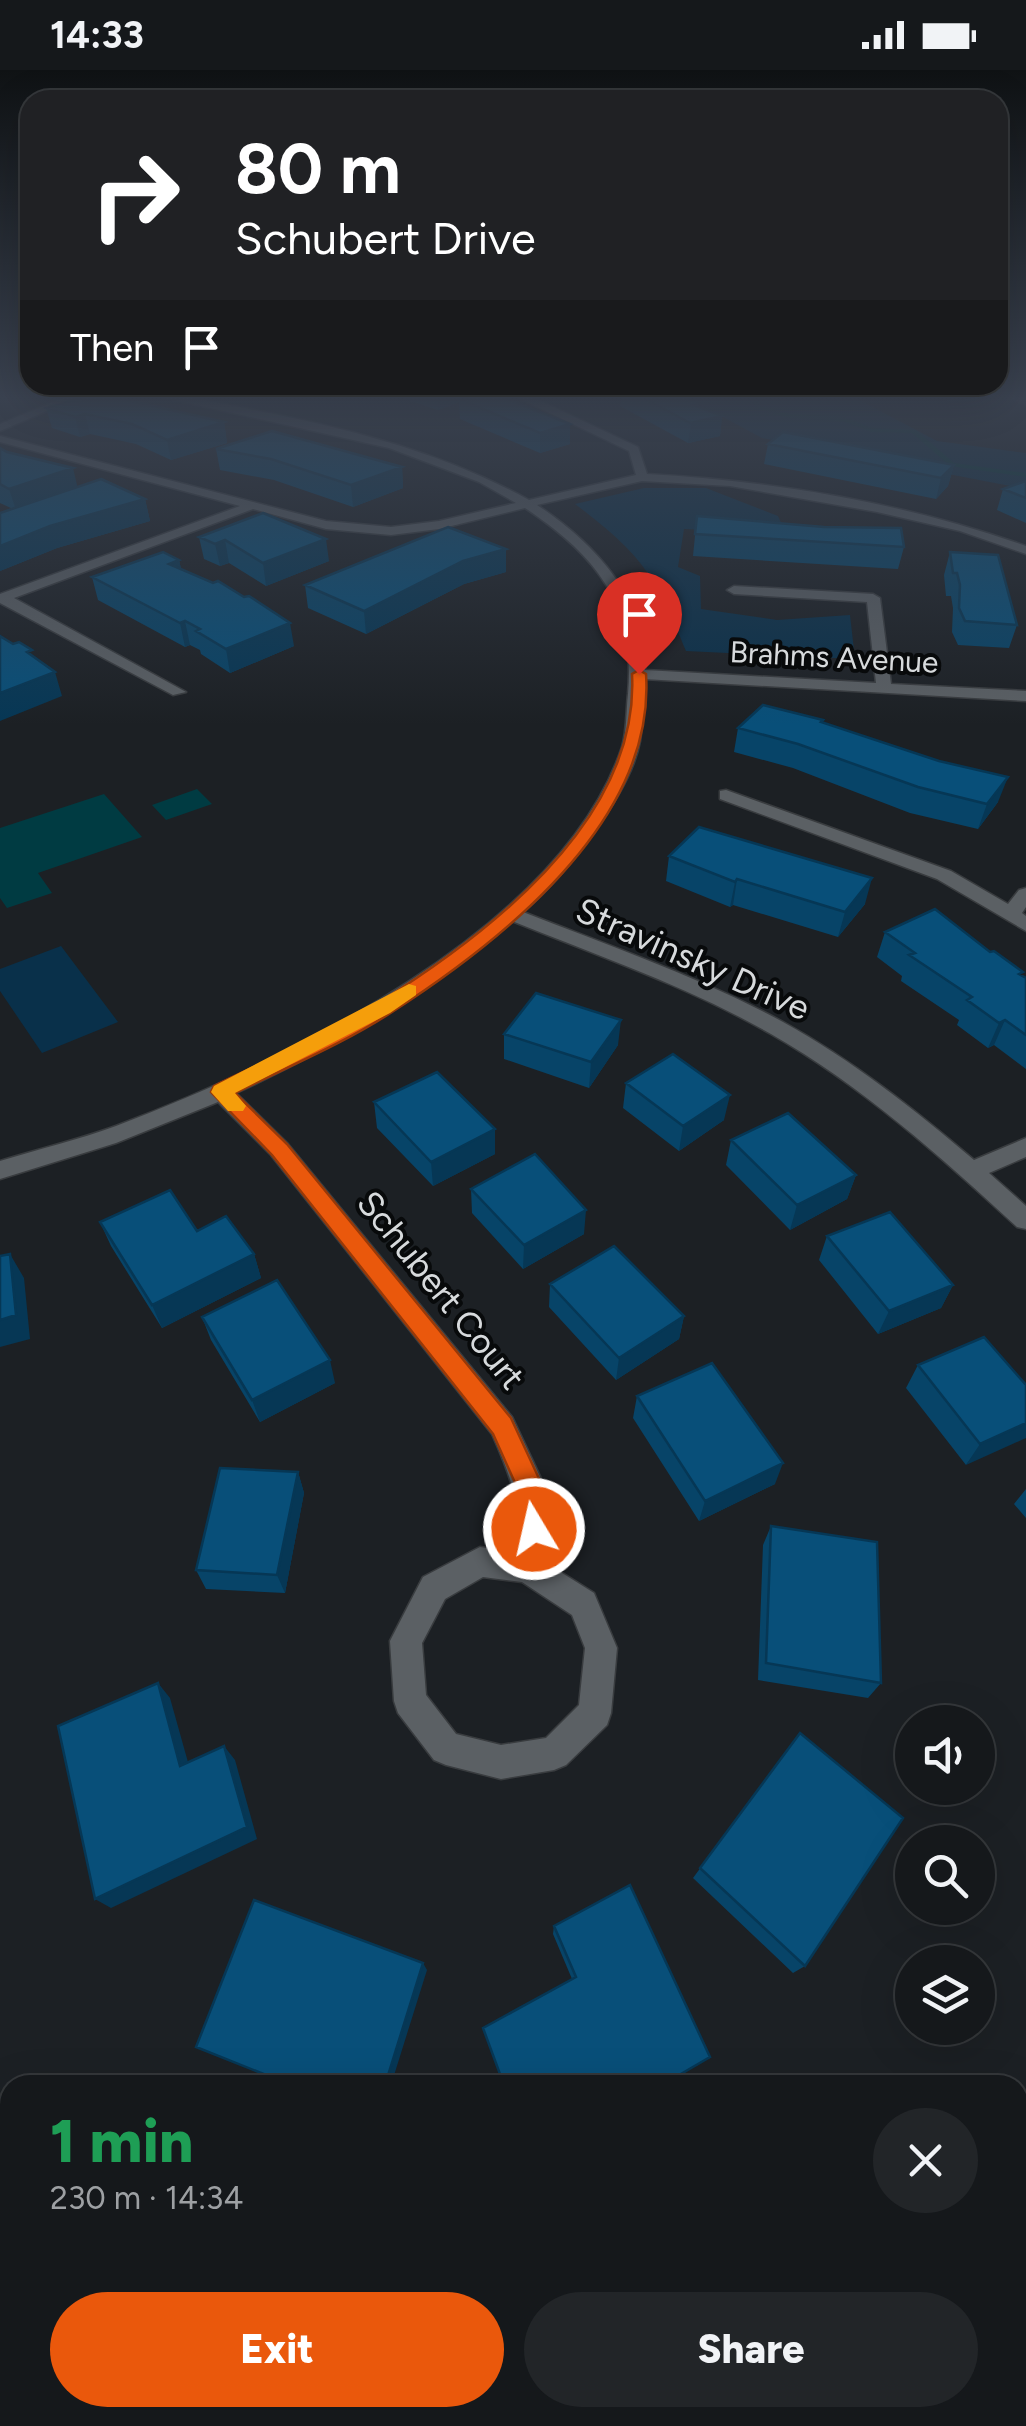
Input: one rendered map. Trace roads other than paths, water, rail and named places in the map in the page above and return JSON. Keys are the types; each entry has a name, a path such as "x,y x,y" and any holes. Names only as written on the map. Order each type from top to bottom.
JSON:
{"street":[{"path":"247,505 326,526 391,531 439,525 518,505"},
{"path":"0,1170 122,1133 221,1092 383,1009 514,915 590,828 625,766 641,706 632,621 604,573 574,539 529,505"},
{"path":"859,505 964,528 1026,550"},
{"path":"1,599 251,506"},
{"path":"734,590 873,598 884,686"},
{"path":"1,599 178,692"},
{"name":"Brahms Avenue","path":"639,674 1026,696"},
{"path":"726,796 944,875 1018,919 1026,894"},
{"name":"Stravinsky Drive","path":"514,915 742,1009 828,1060 932,1135 1026,1220"},
{"name":"Schubert Court","path":"221,1092 279,1150 502,1426 529,1485 534,1529 527,1568"},
{"path":"972,1171 1026,1148"},
{"path":"480,1562 527,1568 583,1604 601,1648 595,1712 554,1753 500,1762 446,1748 410,1701 406,1641 434,1588 480,1562"}]}
